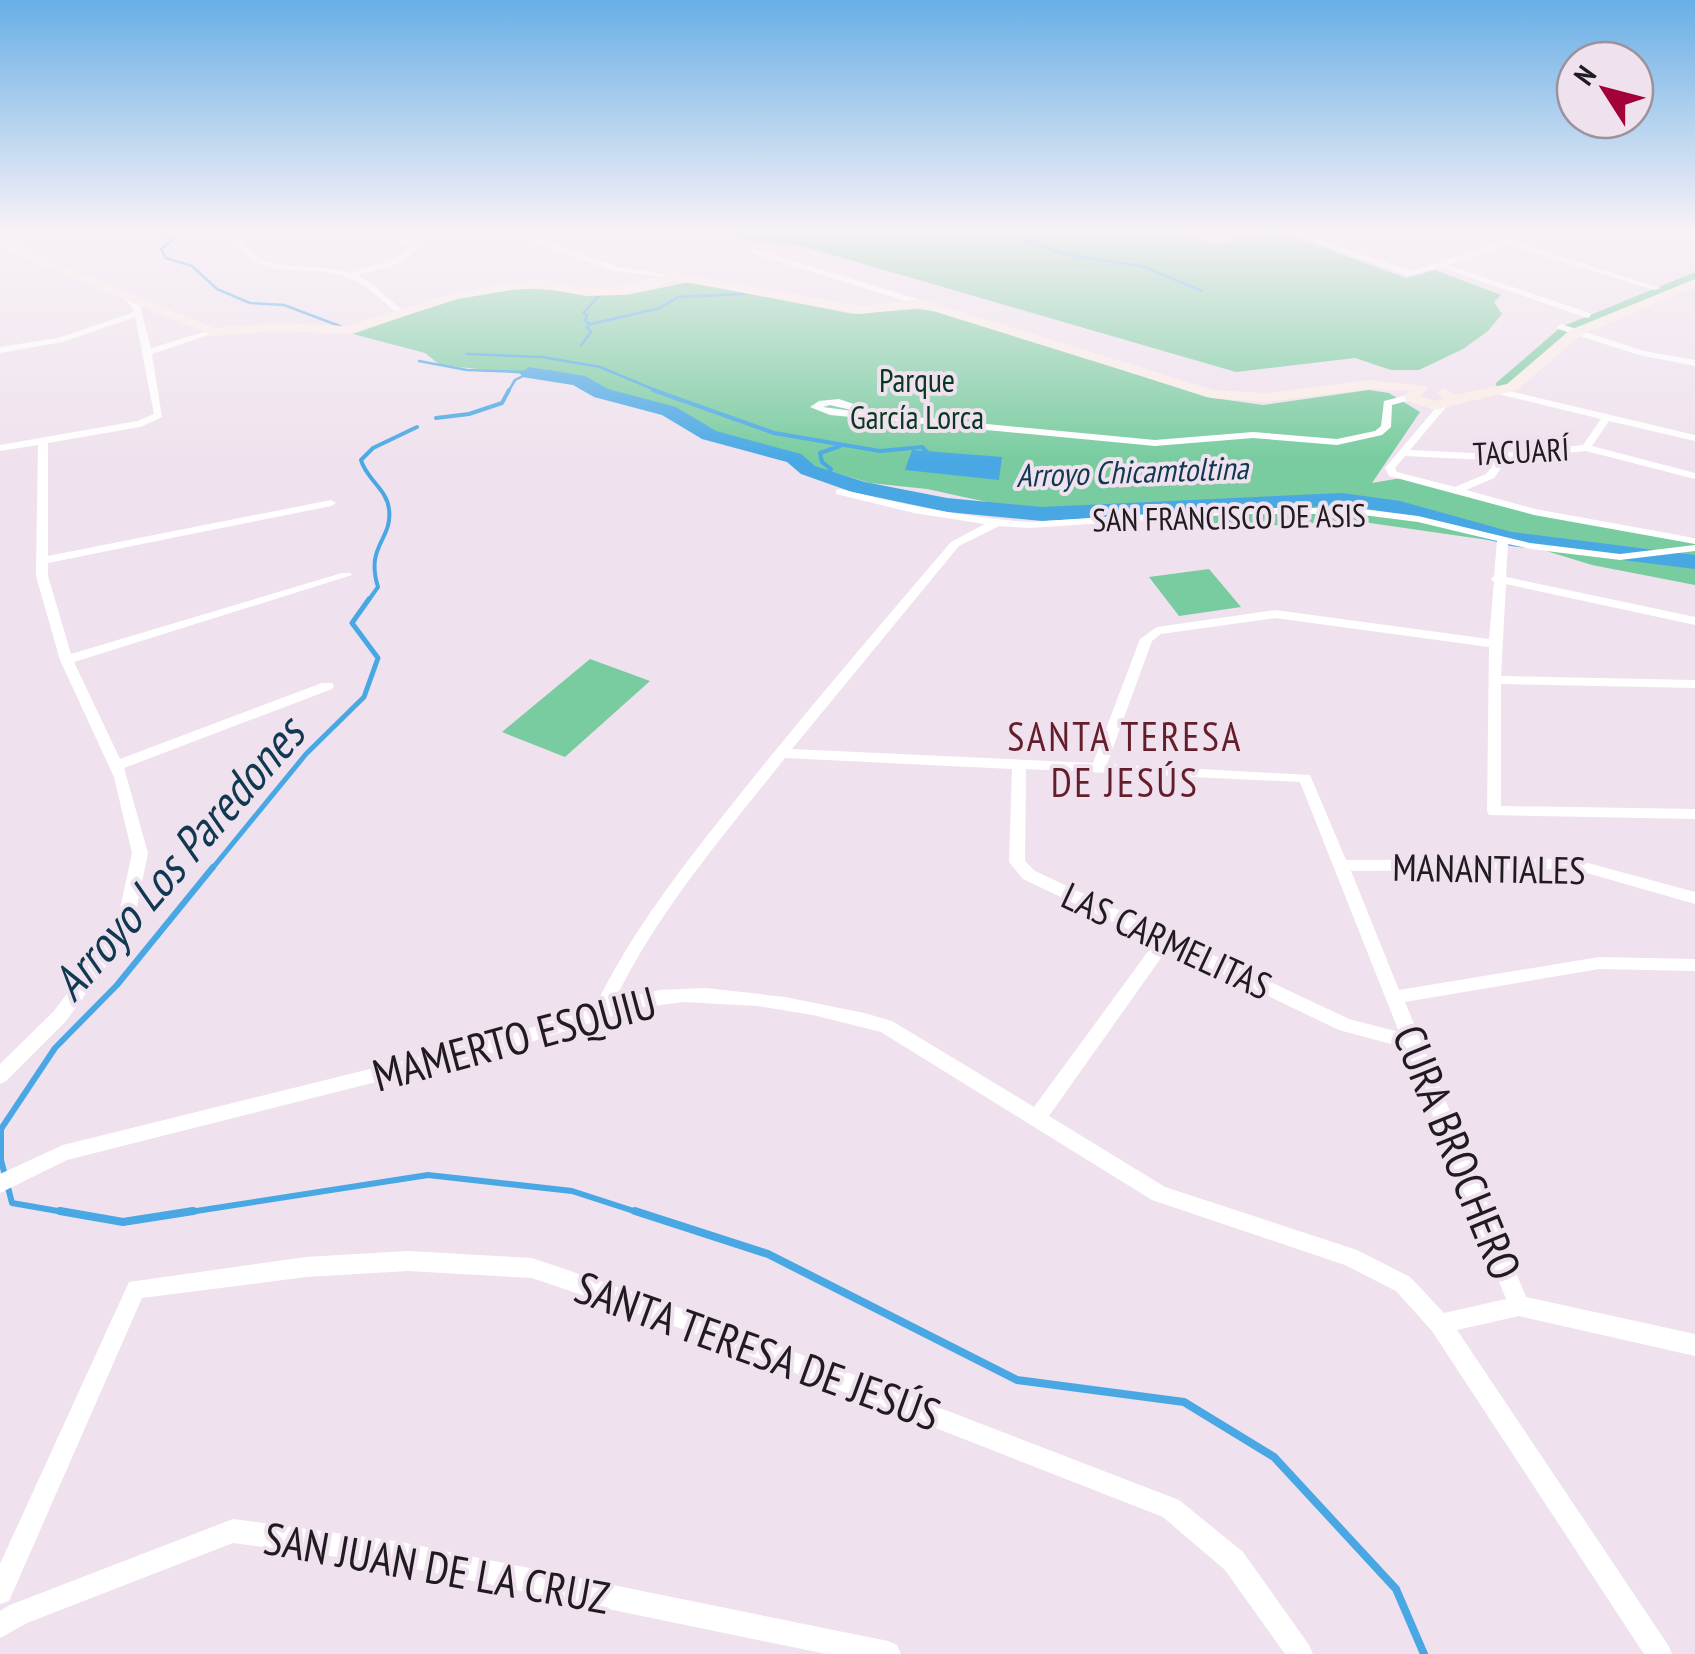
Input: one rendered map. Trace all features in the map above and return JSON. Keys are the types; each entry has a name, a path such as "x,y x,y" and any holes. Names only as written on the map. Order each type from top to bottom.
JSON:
{"street":[{"path":"0,448 153,420 159,415 135,305"},
{"path":"151,305 212,332"},
{"path":"392,305 402,313"},
{"path":"145,353 212,332 278,328 341,331 427,305"},
{"path":"834,305 860,310 902,305"},
{"path":"928,305 1226,397 1263,400 1368,385 1446,399 1497,390 1695,438"},
{"path":"1558,305 1587,315"},
{"path":"1497,390 1496,383 1587,315 1612,305"},
{"path":"1568,330 1636,305"},
{"path":"0,350 60,340 139,314"},
{"path":"1568,330 1642,353 1695,363"},
{"path":"830,412 1156,443 1253,436 1338,442 1378,434 1386,427 1387,403 1414,393"},
{"path":"1446,399 1390,468 1400,478 1534,512 1695,544"},
{"path":"1586,448 1608,417"},
{"path":"0,1076 60,1016 124,930 140,853 115,766 66,660 42,576 43,440"},
{"name":"TACUARÍ","path":"1403,453 1494,457 1586,448 1695,476"},
{"path":"1452,492 1490,476 1496,468 1494,457"},
{"path":"840,492 997,523"},
{"path":"42,560 331,502"},
{"name":"SAN FRANCISCO DE ASIS","path":"603,1008 620,969 664,901 780,754 959,542 997,523 1030,525 1240,511 1355,510 1418,519 1502,540 1620,557 1695,544"},
{"path":"943,515 962,528 959,542"},
{"path":"1502,540 1495,644 1494,811 1695,814"},
{"path":"66,660 346,575"},
{"path":"1498,579 1695,621"},
{"path":"780,754 1099,767 1151,634 1217,620 1275,614 1495,644"},
{"path":"1494,680 1695,684"},
{"path":"115,766 327,686"},
{"name":"LAS CARMELITAS","path":"1019,764 1017,862 1028,875 1168,938 1345,1026 1413,1043"},
{"name":"CURA BROCHERO","path":"1099,767 1305,778 1397,996 1519,1306 1440,1324"},
{"name":"MANANTIALES","path":"1340,866 1573,864 1695,898"},
{"path":"1036,1119 1168,938"},
{"path":"1397,996 1600,963 1695,965"},
{"name":"MAMERTO ESQUIU","path":"0,1184 63,1153 521,1039 603,1008 709,994 886,1026 1159,1194 1350,1257 1403,1284 1440,1324"},
{"name":"SANTA TERESA DE JESÚS","path":"0,1592 136,1289 306,1267 408,1260 532,1268 688,1321 1172,1508 1234,1561 1300,1654"},
{"path":"1519,1306 1695,1345"},
{"path":"1440,1324 1659,1654"},
{"name":"SAN JUAN DE LA CRUZ","path":"0,1625 19,1614 233,1532 396,1553 888,1654"}],"green space":[{"name":"Parque García Lorca","path":"436,305 808,305 853,314 918,309 947,313 1206,397 1263,405 1369,390 1389,393 1420,412 1372,483 1401,478 1533,512 1695,538 1695,585 1592,565 1530,546 1356,521 1258,526 1158,520 1157,508 1172,504 1042,514 927,489 870,483 709,435 669,411 601,393 578,380 440,365 425,353 353,334"},
{"path":"1006,305 1496,305 1502,314 1488,331 1463,349 1419,370 1391,370 1355,358 1236,372"},
{"path":"1614,305 1642,305 1575,333 1512,387 1497,391 1496,383 1561,327"},
{"path":"1209,569 1241,607 1179,616 1149,577"},
{"path":"590,659 650,681 565,757 502,732"}],"water":[{"path":"912,450 1002,457 999,480 905,470"}],"waterway":[{"path":"284,305 345,328"},
{"path":"590,305 583,313 587,315 585,321 591,324"},
{"path":"591,324 665,305"},
{"path":"581,345 591,332 587,327 591,324"},
{"path":"467,354 542,357 600,367 660,392"},
{"path":"419,361 467,370 526,372"},
{"name":"Arroyo Chicamtoltina","path":"550,371 555,376"},
{"name":"Arroyo Los Paredones","path":"508,392 515,380 529,373"},
{"name":"Arroyo Chicamtoltina","path":"529,373 578,380 601,393 669,411 709,435 794,458 808,470 860,487 947,505 1042,514 1342,499 1400,508 1511,539 1695,562"},
{"name":"Arroyo Los Paredones","path":"436,418 469,414 502,403 509,390"},
{"path":"653,390 774,433 880,451 922,447 929,454"},
{"name":"Arroyo Los Paredones","path":"368,601 378,587 375,561 387,528 389,509 361,460 373,448 417,427"},
{"path":"828,476 831,469 822,462 820,453 840,446"},
{"name":"Arroyo Los Paredones","path":"211,870 306,754 364,697 378,658 352,623 369,599"},
{"name":"Arroyo Los Paredones","path":"75,1214 12,1203 1,1160 1,1129 55,1048 117,985 213,867"},
{"name":"Arroyo Los Paredones","path":"177,1214 428,1175 572,1191 643,1214"},
{"name":"Arroyo Los Paredones","path":"60,1211 123,1222 193,1211"},
{"name":"Arroyo Los Paredones","path":"635,1211 768,1254 1017,1380 1184,1402 1274,1457 1396,1589 1424,1654"}],"district":[{"name":"SANTA TERESA DE JESÚS","path":"1125,759"}]}
